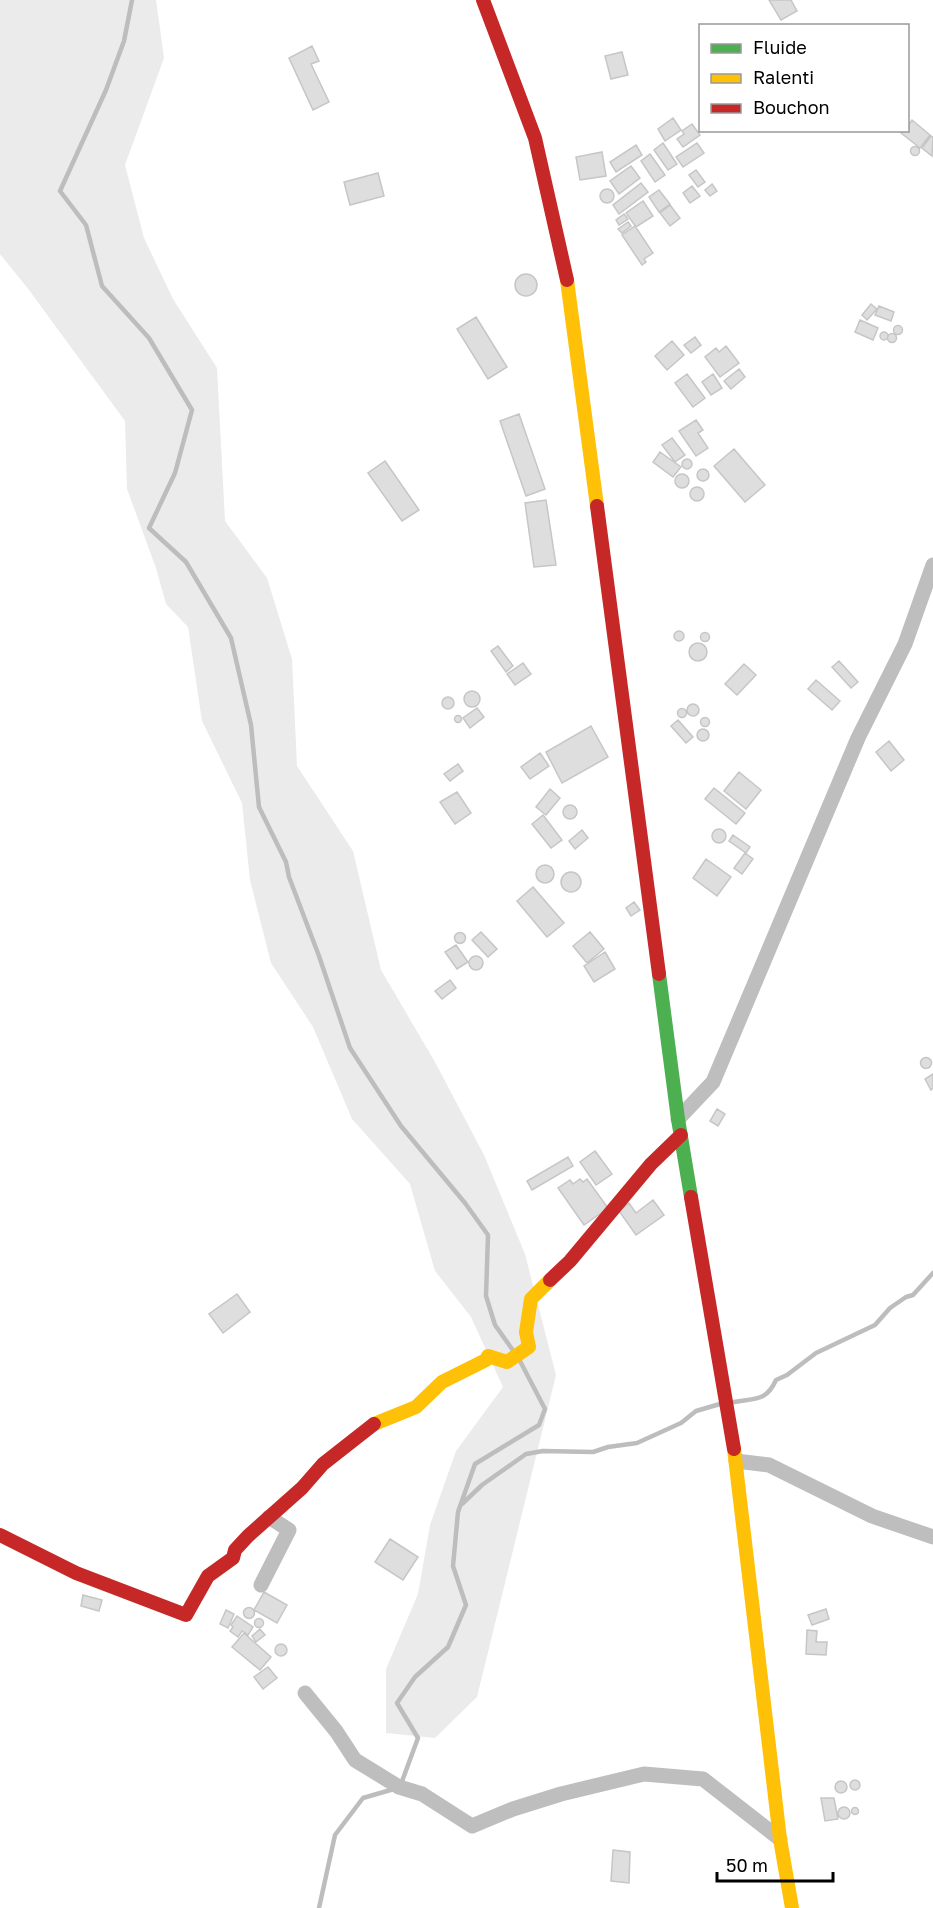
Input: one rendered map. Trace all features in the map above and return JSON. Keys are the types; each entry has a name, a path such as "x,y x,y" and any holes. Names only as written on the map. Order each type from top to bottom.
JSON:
{"main road":[{"path":"483,0 535,138 565,266 678,1119 736,1461 780,1839 792,1908"},
{"path":"0,1535 76,1573 186,1615 208,1575 233,1558 235,1550 302,1488 323,1464 378,1421 416,1407 442,1382 486,1360 488,1356 507,1362 529,1347 526,1332 531,1299 570,1261 651,1164 681,1135"}],"street":[{"path":"678,1119 713,1082 858,738 905,644 933,565"},
{"path":"736,1461 769,1465 872,1516 933,1537"},
{"path":"261,1585 289,1530 269,1517"},
{"path":"305,1693 336,1731 355,1760 399,1787 422,1794 472,1826 513,1809 561,1794 644,1774 704,1779 780,1839"}],"shaded area":[{"path":"0,0 156,0 164,58 125,165 144,238 173,299 217,368 225,521 267,578 292,659 297,766 353,851 381,970 435,1062 484,1155 525,1254 556,1375 477,1697 435,1738 386,1733 386,1669 418,1594 430,1525 456,1451 503,1387 471,1317 435,1271 410,1184 352,1119 313,1027 271,963 250,880 242,803 202,721 188,627 166,604 156,568 127,489 125,421 0,254"}],"building":[{"path":"769,0 791,0 797,11 781,20"},
{"path":"312,46 319,61 311,64 329,102 313,110 289,58"},
{"path":"622,52 628,75 611,79 605,56"},
{"path":"673,118 681,130 665,141 658,129"},
{"path":"912,120 930,135 920,148 901,133 909,132 909,124"},
{"path":"692,124 700,135 683,147 677,139 684,134 682,131"},
{"path":"931,136 933,137 932,156 922,148"},
{"path":"663,143 677,164 668,170 654,150"},
{"path":"697,143 704,153 683,167 676,157"},
{"path":"636,145 642,155 616,172 610,162"},
{"path":"915,147 919,151 915,155 911,151"},
{"path":"602,152 606,176 580,180 576,157"},
{"path":"650,154 665,175 655,182 641,161"},
{"path":"631,166 640,178 619,194 610,181"},
{"path":"696,170 705,182 698,187 689,175"},
{"path":"378,173 384,196 350,205 344,182"},
{"path":"641,183 648,192 619,214 613,205"},
{"path":"712,184 717,191 710,196 705,190"},
{"path":"692,186 700,196 690,203 683,193"},
{"path":"604,189 610,189 614,196 610,203 604,203 600,199 600,193"},
{"path":"659,190 670,204 659,212 649,197"},
{"path":"643,201 653,216 636,227 626,213"},
{"path":"670,205 680,218 670,226 660,213"},
{"path":"624,214 628,219 619,225 616,220"},
{"path":"628,222 631,226 622,233 618,229"},
{"path":"635,226 653,253 644,259 646,262 642,265 622,235"},
{"path":"526,274 534,277 537,285 534,293 526,296 518,293 515,285 518,277"},
{"path":"871,304 877,309 867,320 862,315"},
{"path":"879,306 894,312 891,321 875,315"},
{"path":"476,317 507,367 488,379 457,329"},
{"path":"860,320 878,328 873,340 855,332"},
{"path":"898,325 903,330 898,335 893,330"},
{"path":"884,332 888,336 884,340 880,336"},
{"path":"892,334 896,338 892,342 888,338"},
{"path":"695,337 701,345 691,353 684,345"},
{"path":"672,341 684,355 667,370 655,356"},
{"path":"726,346 739,363 720,377 705,357 716,348 719,352"},
{"path":"739,369 745,377 731,389 724,381"},
{"path":"687,374 705,398 693,407 675,383"},
{"path":"713,374 722,388 711,395 702,382"},
{"path":"519,414 545,489 526,496 500,421"},
{"path":"696,420 703,430 698,433 708,448 696,456 679,431"},
{"path":"672,438 685,455 675,462 662,445"},
{"path":"734,449 765,485 745,502 714,466"},
{"path":"660,452 681,467 673,477 653,462"},
{"path":"687,459 691,460 691,468 687,469 683,468 682,464 683,460"},
{"path":"385,461 419,510 402,521 368,473"},
{"path":"705,469 708,470 708,480 701,481 698,480 697,473 698,470"},
{"path":"679,474 685,474 689,481 685,488 679,488 675,484 675,478"},
{"path":"694,487 700,487 704,494 700,501 694,501 690,497 690,491"},
{"path":"546,500 556,565 534,567 525,503"},
{"path":"679,631 684,636 679,641 674,636"},
{"path":"705,632 710,637 705,642 700,637"},
{"path":"698,643 704,646 707,652 704,658 698,661 692,658 689,652 692,646"},
{"path":"498,646 513,666 506,672 491,651"},
{"path":"839,661 858,682 851,688 832,667"},
{"path":"523,663 531,674 515,685 507,674"},
{"path":"744,664 756,675 737,695 725,684"},
{"path":"816,680 840,701 832,710 808,689"},
{"path":"469,691 475,691 480,699 478,705 469,707 464,702 464,696"},
{"path":"448,697 454,703 448,709 442,703"},
{"path":"695,704 699,710 695,716 691,716 687,708"},
{"path":"477,708 484,717 470,728 463,718"},
{"path":"682,709 686,713 682,717 678,713"},
{"path":"458,715 462,719 458,723 454,719"},
{"path":"705,718 709,722 705,726 701,722"},
{"path":"678,720 693,737 686,743 671,726"},
{"path":"591,726 608,757 562,783 546,752"},
{"path":"703,729 709,735 703,741 697,735"},
{"path":"889,741 904,760 891,771 876,752"},
{"path":"540,753 549,766 530,779 521,767"},
{"path":"458,764 463,771 450,781 444,774"},
{"path":"739,772 761,790 746,809 724,791"},
{"path":"714,788 745,813 736,824 705,799"},
{"path":"550,789 560,798 546,815 536,807"},
{"path":"457,792 471,813 455,824 440,802"},
{"path":"570,805 575,807 577,812 575,817 570,819 565,817 563,812 565,807"},
{"path":"543,815 562,840 551,848 532,824"},
{"path":"719,829 724,831 726,836 724,841 719,843 714,841 712,836 714,831"},
{"path":"582,830 588,838 575,849 569,841"},
{"path":"733,835 750,847 746,853 729,841"},
{"path":"745,853 753,859 742,874 734,868"},
{"path":"706,859 731,877 717,896 693,878"},
{"path":"545,865 551,868 554,874 551,880 545,883 539,880 536,874 539,868"},
{"path":"571,872 578,875 581,882 578,889 571,892 564,889 561,882 564,875"},
{"path":"533,887 564,923 547,937 517,901"},
{"path":"634,902 640,910 631,916 626,908"},
{"path":"481,932 497,949 488,957 472,940"},
{"path":"590,932 604,949 587,963 573,946"},
{"path":"460,933 464,934 464,942 460,943 456,942 455,938 456,934"},
{"path":"456,945 468,962 457,969 445,952"},
{"path":"605,952 615,969 594,982 584,966"},
{"path":"476,956 481,958 483,963 481,968 476,970 471,968 469,963 471,958"},
{"path":"450,980 456,988 442,999 435,991"},
{"path":"926,1057 932,1063 926,1069 920,1063"},
{"path":"933,1074 933,1088 931,1090 925,1079"},
{"path":"717,1109 725,1114 718,1126 710,1121"},
{"path":"595,1151 612,1174 596,1185 580,1162"},
{"path":"568,1157 573,1166 532,1190 527,1181"},
{"path":"580,1179 583,1182 587,1179 608,1208 584,1225 558,1188 570,1180 573,1184"},
{"path":"653,1200 664,1215 636,1235 619,1211 629,1203 636,1213"},
{"path":"237,1294 250,1312 223,1333 209,1314"},
{"path":"390,1539 418,1557 403,1580 375,1562"},
{"path":"264,1592 287,1605 277,1623 254,1610"},
{"path":"83,1595 102,1600 99,1611 81,1606"},
{"path":"249,1607 255,1613 249,1619 243,1613"},
{"path":"826,1609 829,1619 812,1625 808,1615"},
{"path":"226,1610 234,1614 228,1628 220,1624"},
{"path":"237,1616 253,1627 248,1635 242,1631 238,1637 230,1631"},
{"path":"259,1619 263,1623 259,1627 255,1623"},
{"path":"260,1629 265,1635 256,1642 252,1636"},
{"path":"807,1630 817,1631 816,1642 827,1642 826,1655 806,1654"},
{"path":"244,1633 271,1657 260,1670 232,1647"},
{"path":"281,1644 287,1650 281,1656 275,1650"},
{"path":"268,1667 277,1678 263,1689 254,1677"},
{"path":"855,1780 859,1781 859,1789 855,1790 851,1789 850,1785 851,1781"},
{"path":"843,1781 846,1782 846,1792 839,1793 836,1792 835,1785 836,1782"},
{"path":"821,1798 834,1798 838,1819 825,1821"},
{"path":"846,1807 850,1813 846,1819 842,1819 838,1811"},
{"path":"855,1808 858,1811 855,1814 852,1811"},
{"path":"613,1850 630,1852 629,1883 611,1881"}],"waterway":[{"path":"132,0 124,41 106,90 60,191 86,225 102,286 149,338 192,410 175,473 149,528 186,562 231,638 251,725 259,807 286,862 289,877 350,1048 401,1126 465,1203 488,1235 486,1296 495,1325 512,1349"},
{"path":"734,1402 764,1396 776,1380 787,1375 816,1353 875,1325 890,1308 913,1295 933,1273"},
{"path":"401,1784 418,1738 397,1703 415,1677 448,1647 466,1605 453,1566 458,1512 475,1464 539,1425 545,1409 520,1361"},
{"path":"462,1504 482,1485 526,1454 543,1451 593,1452 608,1447 637,1443 681,1423 696,1411 720,1404"},
{"path":"319,1908 335,1835 363,1798 394,1789"}],"traffic: fast":[{"path":"659,974 691,1197"}],"traffic: slow":[{"path":"567,280 597,506"},
{"path":"374,1424 416,1407 442,1382 486,1360 488,1356 507,1362 529,1347 526,1332 531,1299 550,1280"},
{"path":"734,1449 780,1839 792,1908"}],"traffic: jam":[{"path":"483,0 535,138 567,280"},
{"path":"597,506 659,974"},
{"path":"550,1280 570,1261 651,1164 681,1135"},
{"path":"691,1197 734,1449"},
{"path":"0,1535 76,1573 186,1615 208,1576 233,1558 235,1550 248,1536 302,1488 323,1464 374,1424"}]}
